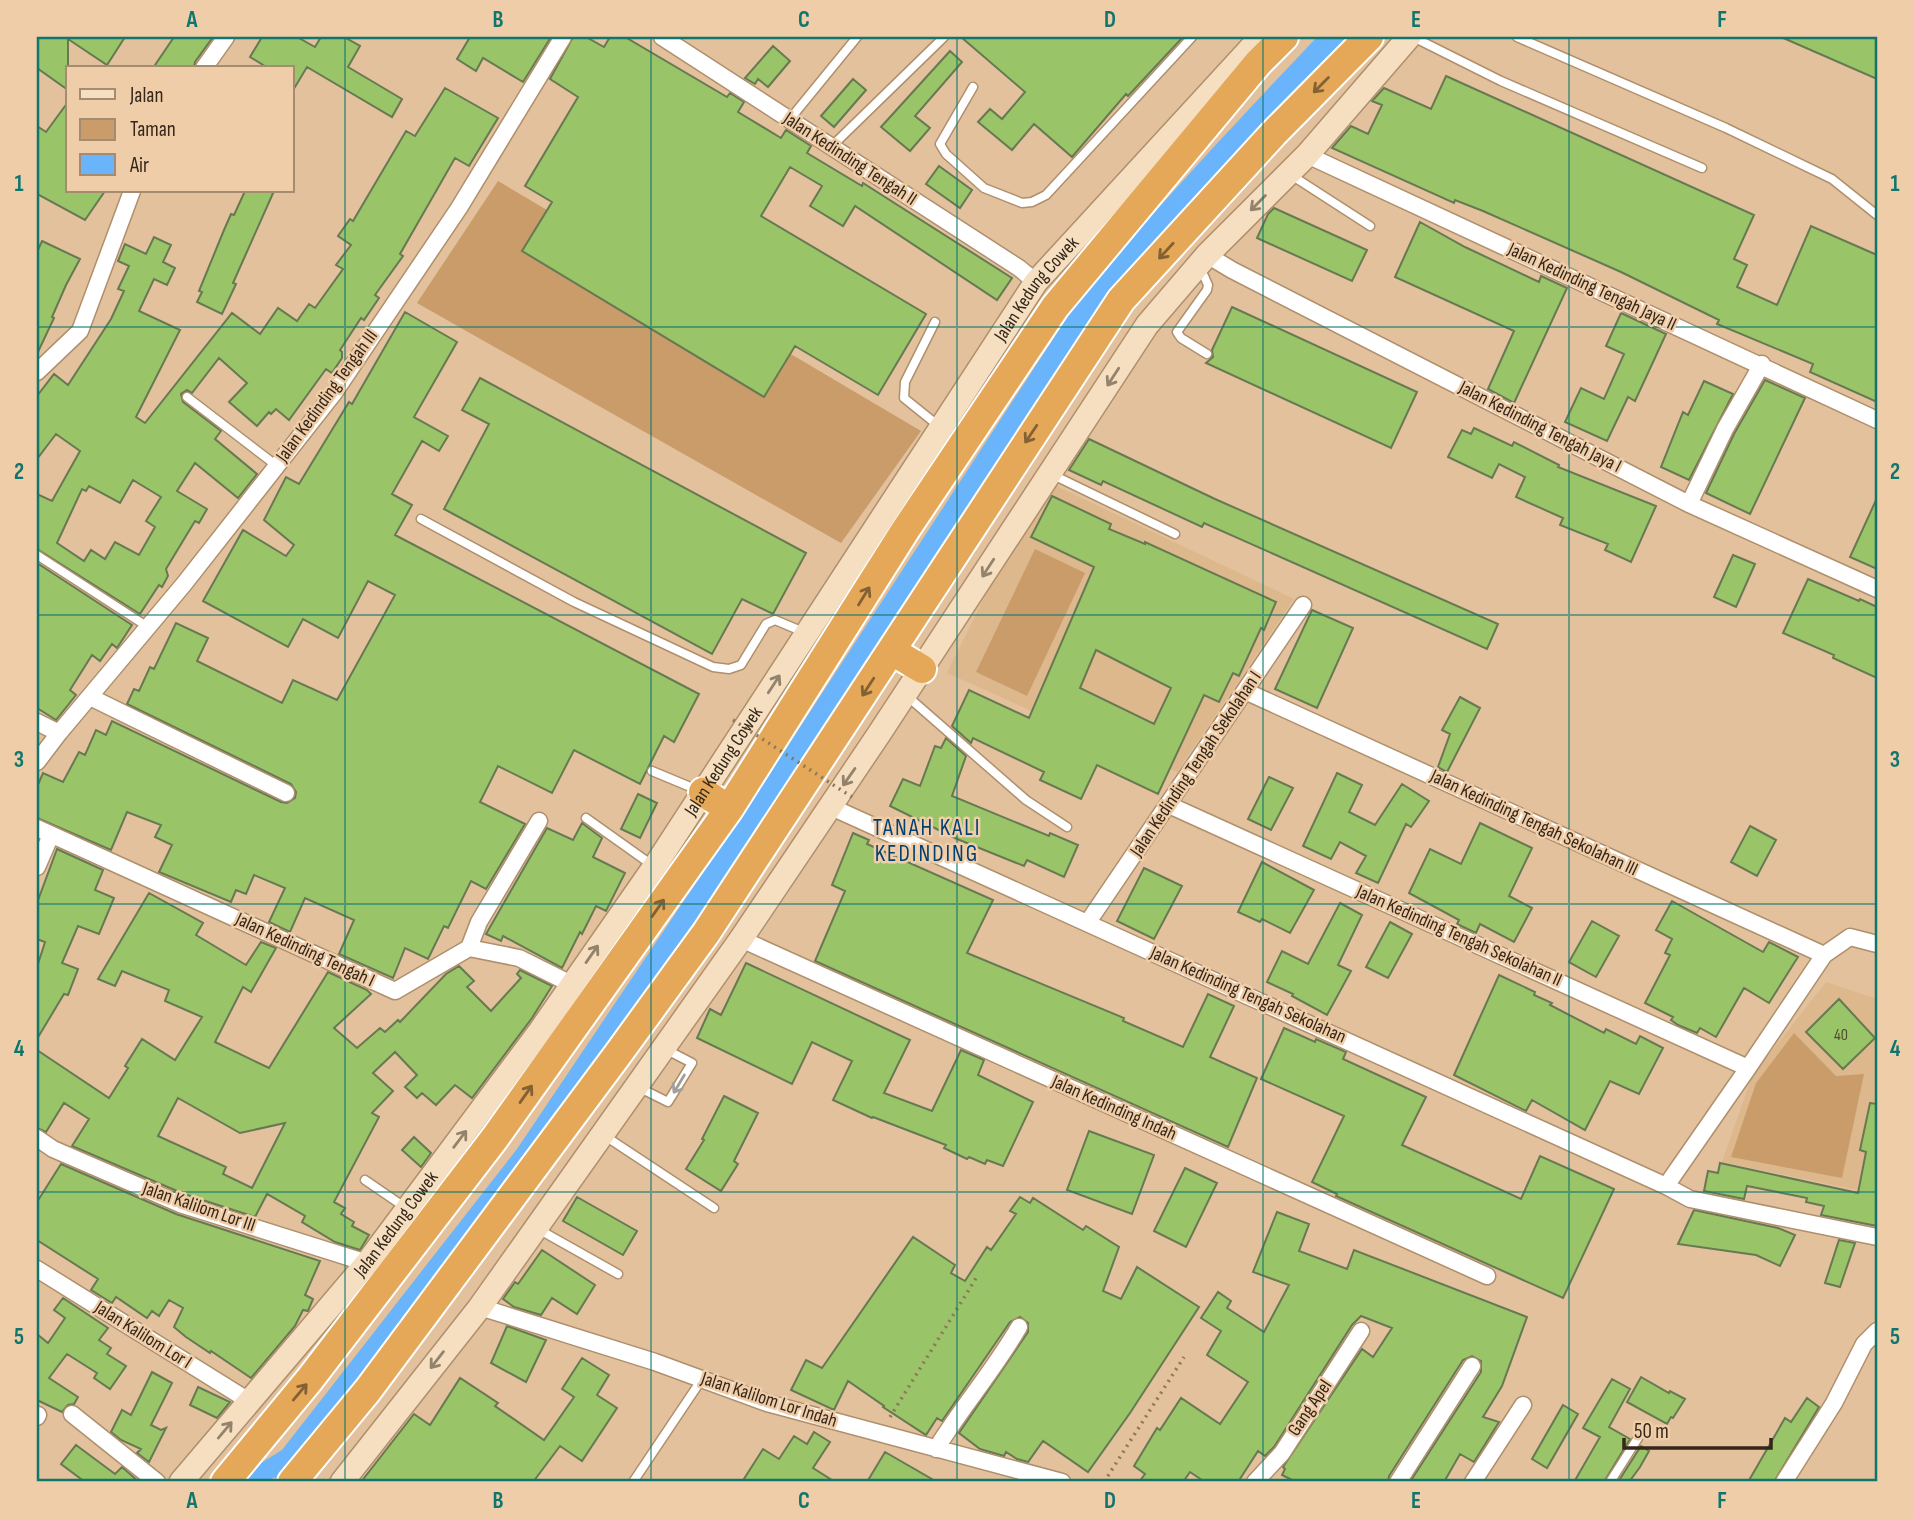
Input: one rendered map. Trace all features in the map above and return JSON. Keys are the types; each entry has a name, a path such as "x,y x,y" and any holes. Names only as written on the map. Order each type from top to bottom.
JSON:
{"highway":[{"name":"Jalan Kedung Cowek","path":"225,1482 310,1379 494,1139 729,809 906,528 1055,307 1249,74 1284,37"},
{"path":"292,1482 368,1390 706,933 1121,300 1274,133 1369,37"},
{"path":"892,650 922,669"},
{"path":"702,792 729,809"}],"main road":[{"path":"342,1482 480,1307 741,939 1147,325 1201,262 1307,155 1411,37"},
{"name":"Jalan Kedung Cowek","path":"181,1482 368,1263 540,1031 654,866 1036,282 1252,40"}],"street":[{"path":"205,66 226,37"},
{"name":"Jalan Kedinding Tengah III","path":"37,762 334,393 459,208 563,37"},
{"name":"Jalan Kedinding Tengah II","path":"663,37 1019,268 1036,282"},
{"name":"Jalan Kedinding Tengah Jaya II","path":"1307,155 1762,364 1877,420"},
{"path":"37,372 79,331 132,192"},
{"name":"Jalan Kedinding Tengah Jaya I","path":"1201,262 1244,276 1689,504 1877,589"},
{"path":"1689,504 1725,429 1762,364"},
{"name":"Jalan Kedinding Tengah Sekolahan I","path":"1088,922 1303,605"},
{"name":"Jalan Kedinding Tengah Sekolahan III","path":"1245,691 1824,955"},
{"path":"90,696 286,793"},
{"path":"37,722 59,733"},
{"name":"Jalan Kedinding Tengah Sekolahan II","path":"1169,804 1748,1068"},
{"name":"Jalan Kedinding Tengah Sekolahan","path":"829,806 1690,1199 1877,1237"},
{"path":"539,821 479,922 469,948 519,958 571,984"},
{"path":"37,867 44,831"},
{"name":"Jalan Kedinding Tengah I","path":"44,831 395,991 469,948"},
{"path":"1666,1186 1824,955 1845,938 1853,937 1877,944"},
{"name":"Jalan Kedinding Indah","path":"741,939 1488,1276"},
{"name":"Jalan Kalilom Lor III","path":"37,1138 53,1149 180,1204 368,1263"},
{"name":"Jalan Kalilom Lor I","path":"37,1269 249,1401"},
{"name":"Jalan Kalilom Lor Indah","path":"480,1307 586,1339 767,1403 1062,1482"},
{"path":"936,1449 1000,1359 1019,1327"},
{"name":"Gang Apel","path":"1255,1482 1282,1453 1361,1331"},
{"path":"1784,1482 1834,1403 1864,1344 1877,1331"},
{"path":"1398,1482 1472,1366"},
{"path":"1473,1482 1523,1405"},
{"path":"72,1414 158,1482"}],"lane":[{"path":"790,120 857,37"},
{"path":"832,146 944,37"},
{"path":"972,87 940,144 946,154 984,188 1022,203 1032,202 1046,195 1192,37"},
{"path":"1411,37 1511,85 1702,168"},
{"path":"1517,37 1726,128 1832,179 1877,215"},
{"path":"1288,173 1370,226"},
{"path":"1201,262 1207,290 1177,332 1181,338 1207,354"},
{"path":"936,322 905,382 904,398 941,428"},
{"path":"187,397 277,466"},
{"path":"1050,474 1175,534"},
{"path":"421,519 574,602 713,667 729,669 741,665 766,624 775,620 806,634"},
{"path":"37,555 148,627"},
{"path":"905,694 1026,800 1067,827"},
{"path":"652,771 702,792"},
{"path":"586,818 654,866"},
{"path":"636,1086 668,1102 692,1063 663,1048"},
{"path":"602,1134 714,1208"},
{"path":"365,1180 408,1209"},
{"path":"536,1228 618,1274"},
{"path":"633,1482 702,1379"},
{"path":"1610,1482 1645,1427"}],"path":[{"path":"733,720 852,797"},
{"path":"880,1434 978,1275"},
{"path":"1104,1482 1184,1357"}],"shaded area":[{"path":"1050,483 1294,599 1177,772 1124,752 947,673 996,574"},
{"path":"1826,982 1877,999 1877,1194 1722,1162 1752,1076"}],"green space":[{"path":"498,181 921,431 841,543 417,303"},
{"path":"1035,549 1085,573 1027,696 976,672"},
{"path":"1794,1033 1836,1076 1864,1074 1842,1178 1731,1157 1756,1083"}],"water":[{"path":"1317,37 1349,37 1224,176 630,1024 281,1482 274,1477 269,1482 246,1482 261,1463 282,1450 517,1149 774,767 1072,310 1161,205"}],"building":[{"path":"37,37 125,37 107,65 68,39 66,89 37,68"},
{"path":"174,37 213,37 194,66 154,66"},
{"path":"262,37 297,37 315,47 321,37 344,37 360,46 348,67 402,99 392,117 307,67 294,89 294,66 265,66 250,57"},
{"path":"470,37 551,37 523,82 483,58 476,71 457,59"},
{"path":"573,37 586,37 604,47 610,37 625,37 727,97 730,93 744,102 738,112 781,138 786,130 811,146 807,153 862,186 863,183 1012,278 997,300 855,206 843,226 810,206 822,186 790,167 761,216 926,314 878,395 795,346 764,397 522,251 552,202 525,186 578,97 550,79"},
{"path":"961,37 1183,37 1128,96 1126,94 1072,157 1034,124 1012,150 978,122 990,109 1002,119 1025,92"},
{"path":"1781,37 1877,37 1877,79"},
{"path":"773,46 790,61 768,87 758,79 755,84 745,78"},
{"path":"950,51 962,62 915,116 930,128 910,151 881,127"},
{"path":"1446,76 1754,215 1734,259 1747,265 1737,287 1777,305 1811,226 1877,255 1877,402 1810,372 1813,364 1717,324 1719,320 1621,272 1483,211 1455,200 1454,203 1332,148 1351,126 1368,134 1382,105 1372,101 1384,88 1431,109"},
{"path":"853,79 866,90 834,127 821,116"},
{"path":"445,88 498,118 469,166 455,158 400,254 403,256 375,295 379,298 364,320 361,318 340,350 342,358 332,373 326,369 289,420 276,409 271,414 269,412 257,426 229,402 247,383 219,358 192,393 187,390 181,394 183,402 221,431 215,439 257,474 238,498 195,463 177,491 207,509 199,523 195,521 166,569 168,576 162,587 159,585 140,614 37,549 37,494 52,501 80,451 56,434 37,459 37,396 54,374 68,385 111,319 124,291 118,289 129,266 118,261 125,244 146,254 154,237 171,245 163,262 175,268 167,285 154,279 139,311 180,330 136,417 145,423 232,313 260,334 278,308 297,321 309,304 315,308 343,269 336,265 351,245 338,236 350,219 353,221 406,131 415,136","holes":["133,480 161,497 146,521 155,527 139,555 115,542 105,559 91,550 84,561 57,543 82,489 86,491 89,486 120,503"]},
{"path":"66,105 66,192 104,192 85,220 37,194 37,126 46,132"},
{"path":"939,166 972,190 960,208 926,184"},
{"path":"245,192 274,192 222,314 197,302 231,214 234,215"},
{"path":"1274,208 1367,250 1352,281 1257,238 1268,214"},
{"path":"1420,222 1539,282 1541,276 1567,288 1514,403 1488,389 1514,331 1395,277"},
{"path":"42,241 80,259 37,354 37,252"},
{"path":"1232,307 1417,392 1391,448 1206,363 1213,357 1212,350"},
{"path":"405,312 457,342 414,417 448,436 439,451 422,441 392,494 412,505 395,535 699,694 674,742 664,736 640,784 574,750 552,793 498,766 480,802 525,824 486,889 471,881 448,928 444,926 428,959 405,948 393,978 339,954 354,920 305,898 290,932 269,922 285,888 254,875 246,894 236,890 231,902 159,872 172,845 155,837 161,825 127,812 111,850 37,818 37,787 43,773 63,782 79,752 85,755 96,730 106,735 112,721 281,802 287,803 295,798 296,792 291,784 127,704 134,689 139,691 150,667 154,669 176,623 208,638 197,661 282,703 293,680 337,700 395,595 368,581 338,638 303,619 288,647 203,601 243,530 286,556 294,545 264,520 286,477 299,484 349,402 352,404"},
{"path":"1621,313 1666,334 1635,401 1628,397 1607,441 1565,422 1581,388 1604,399 1624,354 1606,346"},
{"path":"480,378 806,553 773,614 742,599 712,654 444,509 489,424 462,410"},
{"path":"1765,380 1805,398 1750,514 1706,493 1734,434"},
{"path":"1704,381 1733,394 1689,480 1661,467 1683,412 1688,415"},
{"path":"1474,428 1512,446 1514,442 1559,465 1558,467 1656,506 1631,562 1605,550 1608,544 1560,525 1563,518 1516,497 1525,477 1499,464 1492,478 1448,457 1462,430 1471,434"},
{"path":"1089,439 1215,499 1498,624 1487,649 1204,523 1202,527 1103,481 1101,485 1069,470"},
{"path":"1052,496 1111,524 1109,529 1145,542 1276,602 1239,676 1233,673 1219,702 1204,695 1158,794 1097,765 1081,799 1040,780 1044,772 973,738 971,743 952,726 969,690 1029,718 1094,567 1031,537","holes":["1096,650 1171,688 1154,724 1080,688"]},
{"path":"1877,498 1877,569 1850,557"},
{"path":"1733,555 1755,564 1736,607 1714,597"},
{"path":"37,563 132,625 117,648 112,644 100,661 92,655 70,690 76,695 56,720 37,708"},
{"path":"1808,579 1877,607 1877,678 1833,658 1834,655 1783,633"},
{"path":"1312,610 1353,628 1317,708 1275,689"},
{"path":"1460,697 1480,708 1447,772 1438,767 1450,734 1442,730"},
{"path":"946,738 966,756 952,796 1049,836 1050,833 1078,845 1064,877 1027,860 1024,866 957,839 890,806 903,779 920,786 935,746 941,748"},
{"path":"1337,773 1362,785 1349,812 1375,825 1402,784 1429,801 1411,827 1406,824 1378,883 1356,873 1366,856 1340,842 1331,859 1303,846"},
{"path":"1269,777 1293,788 1271,830 1248,819"},
{"path":"638,794 657,803 640,838 621,829"},
{"path":"582,823 602,838 593,857 625,873 606,911 596,906 562,968 503,936 501,941 486,934 547,828 573,840"},
{"path":"1480,823 1532,848 1509,896 1532,908 1514,942 1480,924 1476,933 1457,924 1459,920 1409,893 1430,849 1461,864"},
{"path":"1750,826 1776,840 1757,876 1731,862"},
{"path":"853,833 869,840 867,844 993,900 967,953 1124,1018 1123,1021 1183,1047 1208,994 1234,1006 1210,1057 1257,1078 1228,1147 815,961 845,891 832,885"},
{"path":"57,849 103,870 95,890 114,898 99,934 78,926 62,963 78,969 68,995 64,994 37,1039 37,967 45,942 37,939 37,903"},
{"path":"1262,862 1314,890 1290,933 1262,919 1260,922 1238,912"},
{"path":"1144,868 1182,886 1154,939 1117,921"},
{"path":"149,893 203,923 196,935 246,965 261,942 276,948 251,992 243,987 215,1042 269,1068 328,972 371,994 334,1028 357,1048 380,1028 385,1032 398,1020 400,1022 446,974 459,966 474,981 467,987 491,1011 521,978 517,974 520,970 552,986 532,1018 472,1098 455,1085 436,1105 422,1093 417,1098 405,1087 417,1075 395,1052 373,1073 393,1091 372,1113 379,1117 334,1202 345,1208 341,1214 354,1222 352,1226 369,1235 360,1250 335,1242 302,1222 305,1216 267,1194 255,1217 184,1194 72,1146 89,1119 64,1103 46,1132 37,1128 37,1050 109,1098 142,1039 175,1060 202,1017 165,1001 169,990 122,971 115,986 98,979","holes":["178,1098 240,1133 285,1123 252,1188 223,1174 226,1167 158,1136"]},
{"path":"1672,901 1763,952 1769,942 1798,957 1769,1003 1744,988 1716,1037 1700,1028 1697,1033 1678,1025 1671,1020 1673,1017 1645,1003 1670,955 1665,953 1672,939 1656,930"},
{"path":"1340,903 1362,915 1338,965 1351,971 1327,1015 1267,982 1282,951 1308,964"},
{"path":"1592,921 1619,936 1596,977 1569,962"},
{"path":"1390,922 1412,934 1388,978 1366,967"},
{"path":"746,963 910,1040 884,1093 932,1111 961,1050 984,1060 978,1075 1033,1102 1003,1166 987,1160 985,1164 969,1157 967,1159 944,1148 946,1145 872,1118 833,1100 852,1061 812,1042 792,1084 697,1038 710,1009 721,1015"},
{"path":"1499,975 1535,992 1534,995 1552,1003 1550,1005 1604,1033 1606,1029 1636,1044 1640,1036 1663,1048 1639,1094 1610,1081 1585,1130 1532,1100 1526,1111 1454,1075"},
{"path":"1839,999 1875,1038 1843,1069 1806,1032"},
{"path":"1284,1028 1346,1052 1343,1059 1426,1097 1402,1145 1521,1199 1540,1156 1614,1189 1563,1298 1336,1196 1337,1194 1312,1182 1344,1116 1261,1079"},
{"path":"724,1096 758,1113 734,1161 738,1164 721,1191 686,1169 704,1140 702,1139"},
{"path":"1870,1103 1877,1104 1877,1226 1821,1215 1824,1206 1806,1202 1807,1198 1747,1186 1744,1199 1704,1191 1708,1171 1718,1173 1720,1163 1858,1193 1866,1152 1860,1150"},
{"path":"1089,1131 1154,1155 1132,1214 1067,1190"},
{"path":"414,1137 431,1153 421,1167 402,1150"},
{"path":"61,1164 176,1214 320,1261 305,1295 313,1299 308,1311 303,1310 295,1326 251,1378 174,1327 183,1308 169,1300 159,1316 152,1311 147,1318 116,1297 112,1303 91,1290 98,1279 37,1240 37,1202"},
{"path":"1185,1168 1217,1183 1186,1247 1154,1231"},
{"path":"577,1197 637,1231 623,1255 563,1221"},
{"path":"1020,1197 1030,1203 1033,1198 1083,1230 1086,1226 1119,1247 1103,1291 1121,1299 1137,1267 1199,1307 1088,1472 1043,1441 1028,1462 1006,1452 1004,1456 980,1449 959,1433 1028,1332 1028,1323 1020,1317 1010,1322 942,1421 937,1418 926,1435 848,1381 834,1410 791,1390 806,1360 822,1368 913,1237 955,1265 951,1273 965,1281 987,1247 991,1250 1016,1214 1010,1211"},
{"path":"1694,1210 1778,1228 1795,1235 1780,1266 1756,1255 1678,1244"},
{"path":"1277,1212 1309,1224 1299,1251 1347,1269 1354,1250 1527,1317 1502,1386 1483,1417 1499,1422 1474,1462 1460,1454 1444,1482 1410,1482 1481,1372 1481,1361 1472,1356 1463,1360 1389,1476 1388,1482 1296,1482 1282,1475 1285,1469 1283,1467 1362,1349 1373,1357 1392,1328 1361,1316 1352,1325 1274,1447 1265,1456 1258,1451 1238,1482 1205,1482 1190,1472 1183,1482 1139,1482 1145,1474 1134,1466 1157,1428 1160,1430 1181,1398 1220,1424 1248,1382 1207,1355 1221,1331 1201,1318 1218,1292 1231,1301 1227,1308 1264,1332 1289,1285 1253,1272"},
{"path":"1839,1240 1855,1243 1840,1287 1825,1283"},
{"path":"542,1250 595,1285 577,1314 552,1298 541,1315 514,1307 503,1299 515,1282 518,1284"},
{"path":"63,1298 108,1328 99,1340 111,1348 107,1354 126,1366 110,1389 94,1378 97,1373 67,1354 49,1378 78,1397 74,1404 68,1405 62,1412 37,1400 37,1334 48,1343 65,1318 54,1310"},
{"path":"507,1326 546,1340 526,1382 491,1363"},
{"path":"582,1358 609,1375 597,1395 617,1408 582,1461 560,1446 533,1482 361,1482 414,1414 430,1425 460,1378 498,1403 495,1406 544,1440 574,1397 562,1389"},
{"path":"152,1372 172,1383 151,1425 161,1430 166,1428 149,1462 137,1453 141,1449 111,1432 122,1410 131,1415"},
{"path":"1641,1377 1685,1399 1667,1424 1627,1402"},
{"path":"1612,1379 1630,1389 1609,1427 1630,1439 1604,1482 1574,1482 1600,1437 1583,1428"},
{"path":"198,1387 230,1402 217,1418 190,1405"},
{"path":"1807,1398 1819,1407 1774,1482 1748,1482 1785,1418 1791,1422"},
{"path":"1563,1405 1578,1414 1547,1468 1532,1459"},
{"path":"814,1432 830,1442 813,1468 835,1482 742,1482 763,1449 779,1459 794,1436 807,1444"},
{"path":"76,1445 115,1474 122,1467 139,1482 85,1482 61,1464"},
{"path":"1641,1446 1649,1451 1640,1467 1629,1482 1618,1482"},
{"path":"885,1452 937,1482 867,1482"}],"district":[{"name":"TANAH KALI KEDINDING","path":"927,841"}]}
